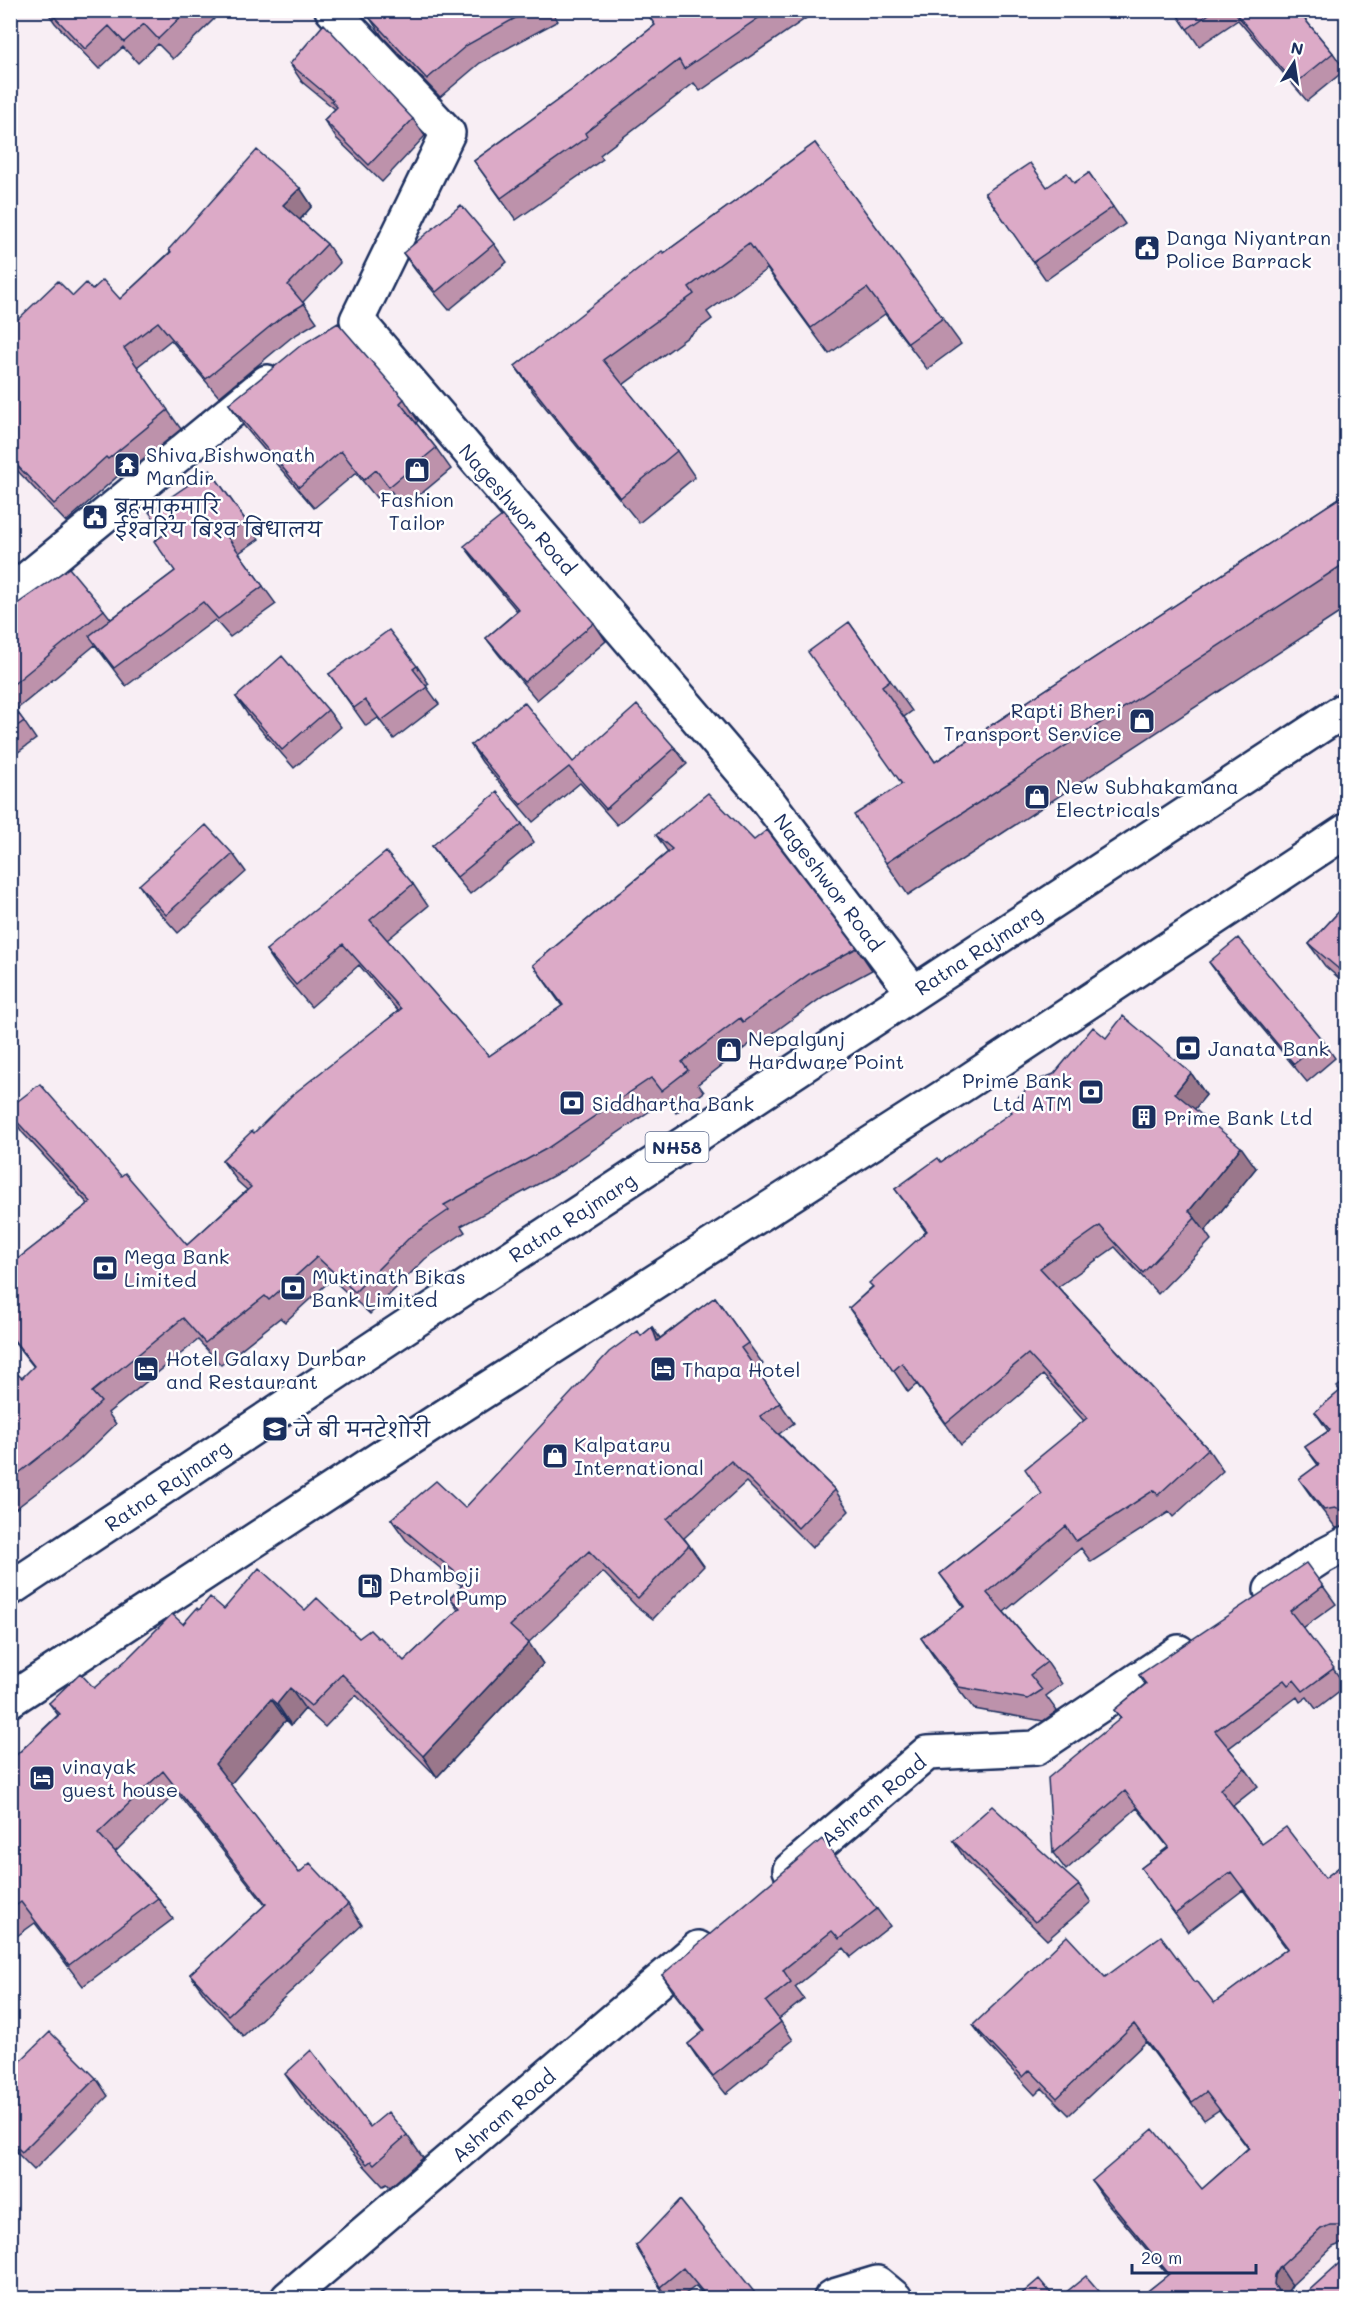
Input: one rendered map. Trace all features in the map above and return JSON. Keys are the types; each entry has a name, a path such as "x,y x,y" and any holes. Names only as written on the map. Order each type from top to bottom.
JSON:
{"main road":[{"name":"Nageshwor Road","path":"332,10 448,133 344,328 767,800 913,992"},
{"path":"10,593 286,367"},
{"name":"Ratna Rajmarg","path":"10,1589 913,992 1347,709"},
{"path":"10,1700 444,1417 964,1084 1347,831"},
{"path":"1242,1609 1321,1557 1347,1544"},
{"name":"Ashram Road","path":"765,1891 927,1753 1036,1748 1203,1636"},
{"name":"Ashram Road","path":"288,2298 720,1929"},
{"path":"831,2298 877,2283 895,2298"}],"building":[{"path":"48,10 188,10 158,39 144,24 124,42 109,26 85,49"},
{"path":"378,10 530,10 467,45 427,79 369,17"},
{"path":"645,10 770,10 684,69 679,60 585,133 587,137 501,198 474,161 580,84 655,25"},
{"path":"1174,10 1215,10 1187,29"},
{"path":"1233,10 1297,10 1333,53 1295,84"},
{"path":"324,24 413,119 369,165 324,120 337,107 331,101 333,100 290,64"},
{"path":"815,143 943,318 908,343 867,288 811,328 749,243 689,287 694,294 603,360 677,451 620,498 515,366 662,251 664,253"},
{"path":"257,150 300,188 283,205 327,244 288,285 304,304 279,319 206,379 158,322 124,348 168,410 108,459 106,457 54,504 10,458 10,327 58,281 73,296 86,283 92,290 103,280 120,299 171,252 169,249"},
{"path":"1030,163 1047,187 1067,173 1074,183 1089,173 1113,207 1033,262 985,193"},
{"path":"461,205 494,244 436,292 403,253"},
{"path":"338,323 404,399 400,403 436,448 389,487 376,470 364,480 341,451 299,487 229,404 300,346"},
{"path":"210,470 246,521 226,535 263,586 218,619 203,602 114,668 89,636 175,571 154,541 165,534 149,512"},
{"path":"1347,493 1347,562 886,863 854,815 902,784 808,652 849,622 890,680 882,686 935,762"},
{"path":"502,516 594,623 524,682 486,638 519,610 464,546"},
{"path":"69,568 104,610 10,687 10,609"},
{"path":"389,630 417,666 413,669 427,687 381,721 365,700 354,708 329,674"},
{"path":"282,656 328,710 282,750 236,697"},
{"path":"524,702 573,762 637,705 675,748 606,809 569,767 521,805 471,745"},
{"path":"10,703 24,721 10,731"},
{"path":"497,792 522,824 457,877 432,846"},
{"path":"708,793 754,840 767,830 857,948 809,974 743,1022 740,1018 682,1062 688,1070 661,1091 651,1078 546,1149 444,1205 449,1210 410,1237 355,1292 317,1257 269,1300 265,1296 205,1343 183,1318 92,1392 101,1402 62,1439 10,1480 10,1368 22,1378 34,1366 10,1335 10,1265 91,1202 10,1114 10,1107 40,1084 121,1176 125,1173 187,1245 251,1187 222,1160 252,1131 254,1133 291,1096 401,1009 343,944 296,985 266,950 386,852 413,884 370,920 489,1056 563,1005 533,965 672,849 656,835"},
{"path":"206,825 233,854 166,915 139,885"},
{"path":"1347,903 1347,976 1309,944"},
{"path":"1238,938 1323,1041 1294,1064 1209,962"},
{"path":"1123,1016 1191,1073 1175,1093 1241,1147 1189,1211 1195,1218 1143,1273 1100,1226 1040,1268 1208,1449 1158,1495 1154,1490 1076,1541 1066,1526 987,1593 1047,1662 1030,1675 1042,1690 1028,1699 959,1687 921,1638 965,1606 940,1574 1042,1494 1025,1469 1087,1418 1028,1354 946,1423 902,1363 893,1371 849,1308 873,1287 869,1283 927,1231 895,1189 938,1158 941,1162 1012,1112 1007,1107 1036,1081 1054,1074 1093,1027 1106,1038"},
{"path":"715,1297 748,1343 741,1348 780,1403 760,1416 835,1490 798,1528 731,1461 667,1519 689,1545 638,1598 589,1551 510,1626 529,1643 423,1756 342,1674 311,1706 290,1688 277,1704 271,1699 215,1764 299,1873 310,1863 348,1904 228,2015 190,1974 266,1904 163,1771 98,1833 158,1898 69,1965 21,1902 10,1910 10,1761 60,1714 49,1703 80,1673 94,1688 172,1614 183,1624 210,1597 224,1609 259,1568 305,1610 317,1598 359,1638 370,1630 404,1661 460,1608 450,1598 466,1581 391,1519 436,1481 465,1508 609,1352 638,1331 641,1336 652,1327 657,1341"},
{"path":"1347,1380 1347,1511 1335,1508 1324,1510 1299,1479 1319,1464 1305,1447 1330,1430 1315,1412 1340,1391 1337,1387"},
{"path":"1306,1563 1323,1586 1290,1611 1334,1668 1303,1691 1294,1680 1288,1685 1284,1680 1215,1731 1245,1768 1220,1789 1262,1844 1286,1827 1325,1878 1347,1861 1347,2230 1339,2225 1330,2225 1321,2229 1280,2267 1275,2275 1274,2284 1279,2293 1287,2298 1139,2298 1169,2274 1092,2181 1153,2129 1202,2189 1249,2148 1206,2092 1192,2102 1134,2024 1057,2098 1030,2070 1023,2077 973,2025 1067,1936 1105,1977 1161,1936 1195,1982 1197,1981 1214,2003 1288,1948 1231,1872 1175,1914 1141,1868 1169,1847 1125,1791 1053,1853 1048,1778 1121,1718 1114,1710 1146,1684 1139,1675"},
{"path":"992,1806 1079,1885 1035,1922 953,1841"},
{"path":"822,1839 877,1909 839,1939 832,1931 783,1970 791,1982 766,2002 781,2022 713,2076 688,2044 705,2030 662,1975"},
{"path":"50,2032 96,2078 22,2152 10,2141 10,2071"},
{"path":"311,2050 370,2127 388,2112 407,2135 374,2164 371,2161 367,2164 285,2074"},
{"path":"680,2200 759,2298 708,2298 683,2268 660,2287 636,2246"},
{"path":"1346,2257 1347,2298 1296,2298 1305,2294"},
{"path":"1086,2276 1105,2298 1059,2298"},
{"path":"1039,2279 1055,2298 1017,2298"}],"place":[{"name":"Danga Niyantran Police Barrack","path":"1147,248"},
{"name":"Shiva Bishwonath Mandir","path":"127,465"},
{"name":"Fashion Tailor","path":"417,470"},
{"name":"ब्रहमाकुमारि ईश्वरिय बिश्व बिधालय","path":"95,517"},
{"name":"Rapti Bheri Transport Service","path":"1142,721"},
{"name":"New Subhakamana Electricals","path":"1037,797"},
{"name":"Janata Bank","path":"1188,1048"},
{"name":"Nepalgunj Hardware Point","path":"729,1050"},
{"name":"Prime Bank Ltd ATM","path":"1091,1092"},
{"name":"Siddhartha Bank","path":"572,1103"},
{"name":"Prime Bank Ltd","path":"1144,1117"},
{"name":"Mega Bank Limited","path":"105,1268"},
{"name":"Muktinath Bikas Bank Limited","path":"293,1288"},
{"name":"Hotel Galaxy Durbar and Restaurant","path":"146,1369"},
{"name":"Thapa Hotel","path":"663,1369"},
{"name":"जे बी मनटेशोरी","path":"275,1429"},
{"name":"Kalpataru International","path":"555,1456"},
{"name":"Dhamboji Petrol Pump","path":"370,1586"},
{"name":"vinayak guest house","path":"42,1778"}]}
